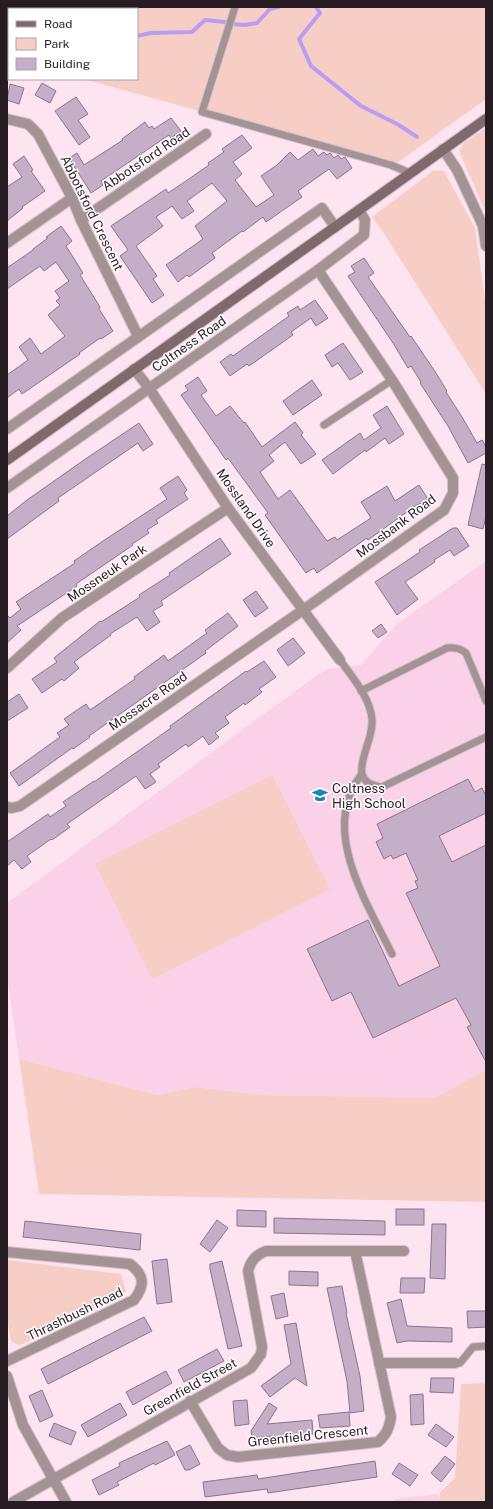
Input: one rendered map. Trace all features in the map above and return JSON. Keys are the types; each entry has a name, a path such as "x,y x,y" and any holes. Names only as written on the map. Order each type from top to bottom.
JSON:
{"street":[{"name":"Abbotsford Crescent","path":"7,119 28,124 38,134 72,198 81,220 138,336"},
{"name":"Coltness Road","path":"7,460 486,119"},
{"name":"Abbotsford Road","path":"81,220 206,134"},
{"path":"443,149 457,170 483,226 486,246"},
{"path":"7,242 72,198"},
{"path":"7,429 322,208 335,227"},
{"name":"Coltness Road","path":"7,488 318,270 364,234 365,220 359,210"},
{"name":"Mossbank Road","path":"303,610 444,510 453,493 453,478 392,380 318,270"},
{"name":"Mossland Drive","path":"134,369 149,388 228,508 340,660"},
{"name":"Mossneuk Park","path":"7,668 62,618 228,508"},
{"name":"Mossacre Road","path":"7,807 12,808 20,806 303,610"},
{"name":"Greenfield Street","path":"13,1502 251,1368 261,1354 262,1347 248,1271 251,1262 257,1255 266,1251 404,1251"},
{"name":"Greenfield Crescent","path":"190,1402 218,1448 227,1455 238,1458 378,1442 389,1428 391,1417 355,1251"},
{"name":"Thrashbush Road","path":"7,1252 130,1264 138,1271 142,1279 141,1290 134,1300 7,1361"},
{"path":"380,1363 455,1363"},
{"path":"7,1376 23,1424 66,1502"}],"lane":[{"path":"235,7 202,112 391,165 410,173"},
{"path":"324,425 392,380"},
{"path":"361,691 447,648 454,647 461,649 466,653 486,701"},
{"path":"340,660 361,691 369,707 372,719 372,729 361,767 361,775 365,782 373,786 382,787 486,737"},
{"path":"361,775 352,786 347,801 344,828 348,855 356,880 392,954"},
{"path":"455,1363 460,1363 473,1347 486,1346"}],"shaded area":[{"name":"Coltness High School","path":"486,561 486,1070 436,1098 261,1095 195,1087 158,1095 19,1059 7,977 7,903 317,675 328,669 361,665 397,624"},
{"path":"438,1494 441,1502 395,1502 394,1499"}],"green space":[{"path":"7,7 486,7 486,99 397,163 382,161 87,80 138,80 138,8 8,8 7,58"},
{"path":"486,128 486,213 459,151 464,143"},
{"path":"434,170 444,171 475,228 486,307 486,394 372,217"},
{"path":"272,775 330,889 152,979 95,864"},
{"path":"19,1059 158,1095 195,1087 261,1095 435,1098 486,1070 486,1202 39,1194"},
{"path":"7,1260 121,1274 126,1292 23,1344 18,1345 11,1341 7,1317"},
{"path":"486,1383 486,1502 440,1502 440,1492 455,1478 461,1384"}],"building":[{"path":"42,83 56,91 50,103 35,95"},
{"path":"10,84 24,88 19,104 7,100"},
{"path":"76,97 88,114 78,120 90,137 79,145 55,111"},
{"path":"171,118 181,131 171,138 169,135 101,181 103,185 91,193 69,158 77,153 84,165 123,140 122,139 145,122 149,128 152,126 154,129"},
{"path":"242,135 252,148 233,162 242,174 235,180 256,207 274,195 261,176 277,165 290,152 298,160 313,149 318,156 324,152 327,155 330,153 334,158 338,155 341,159 345,157 352,168 337,179 329,169 298,191 302,197 266,222 263,217 243,232 242,231 212,253 215,258 189,277 187,275 178,282 166,265 203,239 195,226 227,201 212,183 187,201 194,211 182,219 172,206 156,217 163,226 136,246 157,276 153,279 164,295 152,303 120,256 128,250 111,226 166,189 168,193 186,181 209,165 208,163 224,152 222,149"},
{"path":"24,156 33,170 31,171 45,191 22,207 23,208 7,221 7,187 22,177 13,164"},
{"path":"61,226 72,241 66,246 83,273 80,275 113,331 101,339 100,338 79,353 80,354 22,394 19,389 7,398 7,375 28,360 19,347 30,338 41,354 65,336 48,315 60,305 56,301 60,298 55,291 69,281 56,262 44,271 40,266 7,289 7,268 33,250 48,238 46,237"},
{"path":"364,258 374,273 368,277 436,373 477,443 482,440 486,447 486,453 468,463 448,426 420,383 421,382 411,366 408,368 348,276 355,272 351,266"},
{"path":"315,300 328,318 316,326 311,318 291,332 293,335 249,366 247,364 230,376 220,362 231,354 233,356 289,316 287,313 298,306 300,310"},
{"path":"343,343 363,372 350,380 338,363 332,367 325,355"},
{"path":"198,377 207,391 201,395 216,416 230,406 244,423 245,422 262,447 295,422 303,433 301,435 316,454 301,464 285,442 269,455 274,461 260,472 278,499 290,490 327,541 335,537 337,540 371,518 361,502 387,486 395,501 419,485 428,499 418,504 368,540 367,538 317,573 314,568 306,573 265,515 268,513 228,458 226,460 181,395 188,390 185,386"},
{"path":"312,380 322,395 293,415 283,401"},
{"path":"387,406 404,434 389,444 385,438 366,452 365,450 333,474 322,460 360,433 364,440 381,428 373,415"},
{"path":"139,423 153,444 143,451 138,443 58,498 59,501 7,539 7,516 27,500"},
{"path":"482,464 486,465 486,516 483,529 468,525"},
{"path":"178,476 187,490 184,493 188,499 156,520 158,523 147,530 149,533 132,544 133,545 76,584 77,586 17,626 21,630 7,643 7,615 10,618 21,609 16,602 75,563 74,561 103,541 167,499 160,488"},
{"path":"453,528 457,528 469,546 454,556 450,550 405,582 418,599 397,615 375,582 420,552 419,550"},
{"path":"220,538 231,554 161,601 163,605 153,611 160,622 147,631 137,617 110,634 111,635 74,662 79,668 64,681 62,679 42,693 32,679 57,662 54,658 100,621 101,622 140,597 139,595 170,575 169,573"},
{"path":"256,591 268,608 255,617 243,600"},
{"path":"228,613 238,626 205,651 206,653 89,736 90,737 19,786 10,773 60,737 57,733 69,725 64,719 86,704 90,710 135,679 134,677 164,655 168,661 207,633 205,630"},
{"path":"381,624 387,632 378,638 372,631"},
{"path":"293,638 305,653 288,666 277,650"},
{"path":"264,661 276,677 259,689 262,692 245,705 244,703 225,717 229,723 215,733 219,737 209,745 203,736 188,747 186,744 158,764 160,767 150,774 156,782 145,789 136,776 67,824 70,827 27,856 31,862 22,869 14,860 7,866 7,842 48,814 50,817 66,806 63,802 171,728 170,726 246,671 247,672"},
{"path":"19,694 28,708 7,721 7,702"},
{"path":"468,779 475,792 482,788 486,796 486,813 439,836 452,862 486,845 486,1062 467,1027 471,1025 456,998 373,1038 351,992 332,1001 307,949 368,920 399,986 440,966 406,893 418,888 415,881 418,880 406,853 393,859 391,855 384,859 376,842 383,838 377,824"},
{"path":"396,1209 424,1209 424,1225 396,1225"},
{"path":"237,1210 266,1211 266,1227 237,1226"},
{"path":"274,1218 385,1221 385,1235 274,1233"},
{"path":"217,1220 228,1228 210,1252 200,1244"},
{"path":"25,1221 141,1234 140,1250 23,1237"},
{"path":"432,1224 446,1224 445,1279 430,1278"},
{"path":"167,1259 172,1302 157,1304 152,1261"},
{"path":"222,1261 242,1346 228,1349 210,1269 210,1264"},
{"path":"289,1271 318,1272 318,1286 289,1285"},
{"path":"401,1278 425,1278 424,1293 400,1293"},
{"path":"342,1286 346,1313 360,1376 364,1411 350,1413 347,1381 327,1288"},
{"path":"284,1293 288,1316 276,1319 271,1296"},
{"path":"401,1299 407,1326 452,1328 452,1342 407,1341 397,1343 387,1303"},
{"path":"467,1311 486,1311 486,1327 468,1328"},
{"path":"144,1317 152,1331 48,1384 41,1369"},
{"path":"296,1323 307,1386 295,1378 270,1397 261,1386 291,1364 284,1325"},
{"path":"217,1349 224,1361 184,1382 178,1370"},
{"path":"166,1371 172,1383 133,1405 126,1392"},
{"path":"431,1378 454,1378 453,1393 430,1392"},
{"path":"42,1390 53,1416 40,1422 29,1396"},
{"path":"423,1394 424,1424 411,1425 410,1395"},
{"path":"247,1400 249,1424 235,1426 233,1401"},
{"path":"120,1403 127,1415 88,1437 81,1425"},
{"path":"269,1403 277,1408 267,1424 312,1420 313,1434 252,1438 251,1431"},
{"path":"349,1412 350,1426 320,1428 318,1415"},
{"path":"54,1423 76,1432 71,1445 49,1436"},
{"path":"436,1424 454,1437 446,1447 428,1435"},
{"path":"167,1441 175,1455 155,1465 154,1463 117,1482 119,1485 99,1495 92,1480 120,1466 119,1463"},
{"path":"190,1445 200,1464 189,1470 185,1470 176,1452"},
{"path":"445,1456 455,1464 441,1482 431,1473"},
{"path":"375,1461 377,1477 268,1493 267,1489 205,1497 203,1482 257,1475 258,1479"},
{"path":"399,1463 418,1475 410,1486 392,1474"}],"waterway":[{"path":"233,24 244,25 257,23 270,9 279,7"},
{"path":"316,7 320,13 299,39 311,66 361,106 399,125 417,137"},
{"path":"138,36 151,33 192,32 205,20 225,22"}],"place":[{"name":"Coltness High School","path":"320,795"}]}
